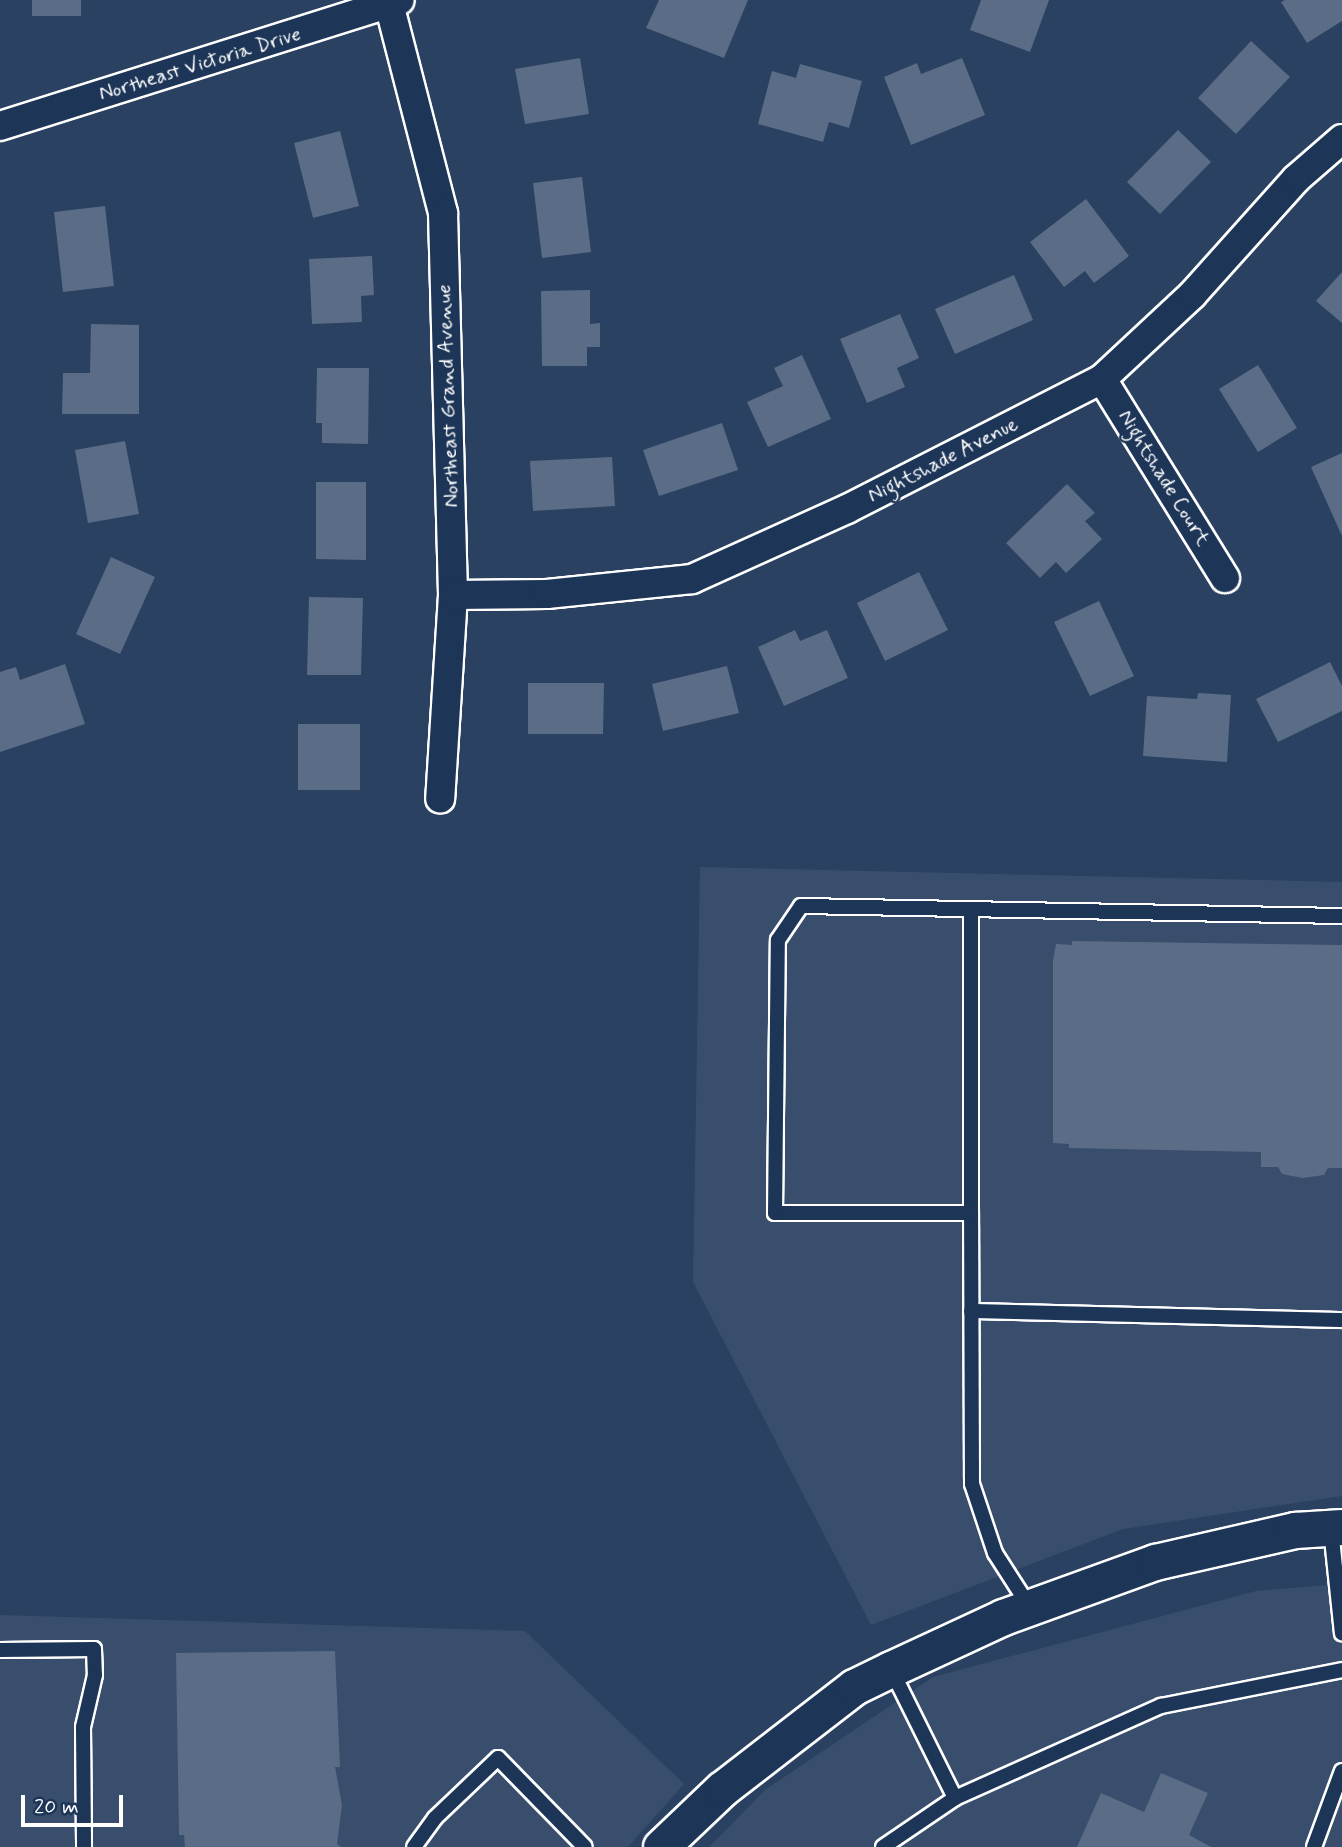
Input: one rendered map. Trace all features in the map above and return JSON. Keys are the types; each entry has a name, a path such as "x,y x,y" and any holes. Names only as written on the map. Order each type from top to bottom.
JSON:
{"street":[{"name":"Northeast Victoria Drive","path":"0,126 392,2"},
{"name":"Northeast Grand Avenue","path":"392,2 443,213 453,595 440,799"},
{"name":"Nightshade Avenue","path":"453,595 547,594 692,579 847,509 1102,379 1192,295 1296,179 1342,139"},
{"name":"Nightshade Court","path":"1102,379 1225,578"},
{"path":"661,1847 722,1789 821,1712 854,1687 891,1669 1030,1607 1155,1562 1295,1530 1336,1527"}],"lane":[{"path":"971,1213 775,1213 778,940 801,906 1342,916"},
{"path":"971,909 972,1484 995,1553 1030,1607"},
{"path":"971,1311 1342,1320"},
{"path":"1336,1527 1342,1633"},
{"path":"0,1650 94,1649 95,1675 83,1727 84,1847"},
{"path":"891,1669 955,1798"},
{"path":"883,1847 955,1798 1161,1706 1342,1670"},
{"path":"414,1847 435,1818 498,1758 585,1847"},
{"path":"1314,1847 1342,1771"}],"shaded area":[{"path":"700,867 1342,882 1342,1496 1123,1529 871,1625 693,1282"},
{"path":"1342,1584 1342,1847 709,1847 765,1790 933,1677 1256,1591"},
{"path":"0,1615 525,1631 684,1784 628,1847 0,1847"}],"building":[{"path":"32,0 81,0 81,16 32,16"},
{"path":"659,0 748,0 724,58 646,28"},
{"path":"981,0 1049,0 1030,52 970,30"},
{"path":"1342,0 1342,21 1307,43 1281,2"},
{"path":"1251,41 1290,77 1236,134 1198,98"},
{"path":"580,58 589,114 525,124 515,69"},
{"path":"962,58 985,115 911,145 884,77 917,63 921,74"},
{"path":"800,64 862,81 849,128 829,122 823,142 758,124 772,71 796,78"},
{"path":"1178,130 1211,162 1160,214 1127,182"},
{"path":"340,131 359,206 313,218 294,143"},
{"path":"582,177 591,252 542,258 533,183"},
{"path":"1086,199 1129,256 1094,283 1085,271 1064,287 1030,242"},
{"path":"105,206 114,286 63,292 54,212"},
{"path":"372,256 374,295 361,296 362,322 312,324 309,259"},
{"path":"1342,272 1342,323 1316,301"},
{"path":"1014,275 1033,320 955,354 935,309"},
{"path":"590,290 590,324 600,323 600,347 587,347 587,366 542,366 541,291"},
{"path":"900,314 919,358 897,368 905,387 867,403 840,339"},
{"path":"91,324 139,325 139,414 62,414 63,373 90,373"},
{"path":"802,355 831,419 768,447 747,402 783,386 774,368"},
{"path":"1258,365 1297,428 1258,452 1219,389"},
{"path":"317,368 369,368 368,444 322,443 322,423 316,423"},
{"path":"722,423 738,470 659,496 643,450"},
{"path":"125,441 139,514 88,523 75,450"},
{"path":"1342,453 1342,536 1311,467"},
{"path":"612,457 615,506 533,511 530,461"},
{"path":"316,482 366,482 366,560 316,559"},
{"path":"1067,484 1095,513 1085,521 1102,539 1066,573 1056,562 1040,578 1006,543"},
{"path":"111,557 155,577 120,654 76,634"},
{"path":"919,572 948,630 885,661 857,603"},
{"path":"309,597 363,598 361,675 307,675"},
{"path":"1099,601 1134,676 1090,696 1054,622"},
{"path":"795,630 800,641 827,630 848,678 784,706 758,647"},
{"path":"1330,662 1342,686 1342,711 1278,742 1256,699"},
{"path":"65,664 85,724 0,752 0,672 16,667 20,680"},
{"path":"727,666 739,713 663,731 652,684"},
{"path":"528,683 604,683 603,734 528,734"},
{"path":"1198,693 1231,695 1227,762 1143,756 1147,696 1197,699"},
{"path":"298,724 360,724 360,790 298,790"},
{"path":"1072,941 1342,945 1342,1168 1328,1168 1324,1175 1303,1178 1282,1174 1278,1167 1261,1167 1261,1152 1069,1148 1069,1144 1053,1143 1053,960 1056,944 1072,945"},
{"path":"335,1651 340,1767 335,1767 342,1805 337,1844 341,1847 185,1847 184,1835 179,1835 176,1653"},
{"path":"1161,1773 1208,1793 1189,1835 1211,1847 1077,1847 1101,1793 1144,1812"}]}
